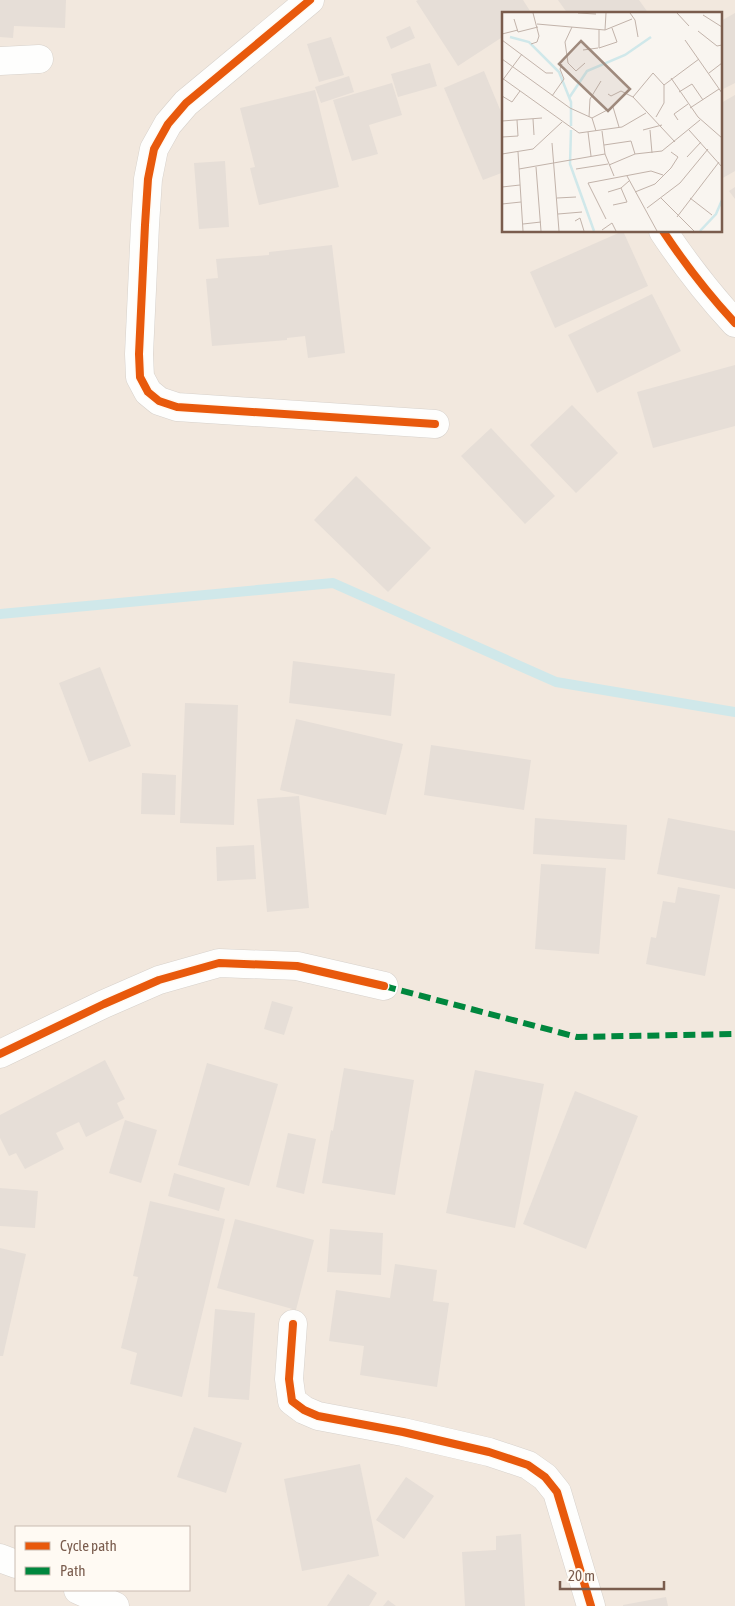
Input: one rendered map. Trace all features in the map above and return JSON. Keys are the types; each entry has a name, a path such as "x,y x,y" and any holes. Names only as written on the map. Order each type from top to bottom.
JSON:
{"street":[{"path":"310,0 186,103 168,124 154,149 148,179 144,225 139,354 140,377 148,392 159,401 177,407 435,424"},
{"path":"0,61 39,59"},
{"path":"664,232 707,292 735,323"},
{"path":"0,1054 158,980 219,963 297,966 384,986"},
{"path":"293,1324 289,1379 292,1401 304,1410 318,1416 403,1432 488,1452 528,1465 546,1477 557,1492 591,1606"},
{"path":"0,1558 15,1564"},
{"path":"80,1591 115,1606"}],"shaded area":[{"path":"0,0 735,0 735,1606 0,1606"}],"building":[{"path":"0,0 66,0 65,28 14,26 13,38 0,37"},
{"path":"523,0 531,12 502,12 502,37 458,66 416,1"},
{"path":"558,0 639,0 648,12 567,12"},
{"path":"735,13 735,83 722,90 722,20"},
{"path":"410,26 415,38 391,49 386,37"},
{"path":"331,37 344,75 319,82 307,44"},
{"path":"430,63 437,86 398,97 391,74"},
{"path":"484,71 502,114 502,173 483,180 444,88"},
{"path":"349,76 354,92 321,103 315,87"},
{"path":"392,83 402,115 369,125 378,154 352,161 333,100"},
{"path":"315,90 339,187 259,205 250,168 255,167 240,108"},
{"path":"735,95 735,171 722,178 722,102"},
{"path":"225,161 229,227 199,229 194,163"},
{"path":"735,187 735,199 729,191"},
{"path":"623,232 648,286 555,328 530,272"},
{"path":"332,245 345,353 308,358 305,336 287,338 287,340 212,346 206,279 218,278 216,259 269,255 269,252"},
{"path":"652,294 681,351 597,393 568,335"},
{"path":"735,365 735,426 653,448 637,392"},
{"path":"572,405 618,453 576,493 530,445"},
{"path":"491,428 555,496 525,524 461,456"},
{"path":"356,476 431,548 388,592 314,520"},
{"path":"293,661 395,674 391,716 289,703"},
{"path":"100,667 131,746 89,762 59,683"},
{"path":"185,703 238,705 234,825 180,823"},
{"path":"296,719 403,744 386,815 280,790"},
{"path":"431,745 531,760 524,810 424,795"},
{"path":"142,773 176,775 175,815 141,814"},
{"path":"299,796 309,908 267,912 257,799"},
{"path":"535,818 627,825 625,860 533,854"},
{"path":"668,818 735,831 735,889 657,874"},
{"path":"254,845 256,879 217,881 216,847"},
{"path":"541,864 606,868 599,954 535,949"},
{"path":"678,887 720,895 705,976 646,964 651,937 656,938 663,901 675,903"},
{"path":"272,1001 293,1007 284,1035 264,1029"},
{"path":"105,1060 125,1099 117,1103 124,1118 86,1137 79,1122 56,1133 64,1149 25,1169 16,1153 9,1156 0,1138 0,1115"},
{"path":"207,1063 278,1084 249,1186 178,1165"},
{"path":"344,1068 414,1080 395,1195 322,1183"},
{"path":"475,1070 544,1084 515,1228 446,1213"},
{"path":"575,1091 638,1116 586,1249 523,1224"},
{"path":"125,1120 157,1130 141,1183 109,1173"},
{"path":"288,1133 316,1139 304,1194 276,1187"},
{"path":"174,1173 225,1188 219,1211 168,1196"},
{"path":"0,1188 38,1191 35,1228 0,1226"},
{"path":"150,1201 225,1219 182,1397 130,1384 137,1353 121,1348 138,1277 133,1276"},
{"path":"235,1219 314,1240 296,1310 217,1288"},
{"path":"330,1229 383,1233 381,1275 327,1272"},
{"path":"0,1248 26,1254 3,1356 0,1356"},
{"path":"395,1264 437,1270 433,1301 449,1303 437,1387 360,1375 364,1346 329,1341 336,1290 390,1298"},
{"path":"215,1309 255,1313 249,1400 208,1397"},
{"path":"194,1427 242,1443 226,1493 177,1477"},
{"path":"360,1464 379,1556 302,1571 284,1479"},
{"path":"406,1477 434,1496 404,1539 376,1520"},
{"path":"521,1534 525,1606 465,1606 462,1552 496,1550 496,1536"},
{"path":"348,1574 377,1593 369,1606 327,1606"},
{"path":"666,1597 668,1606 623,1606 623,1605"},
{"path":"388,1600 396,1606 383,1606"}],"waterway":[{"path":"0,614 333,583 556,682 735,712"}],"marked path":[{"path":"384,986 577,1037 735,1034"}],"cycle path":[{"path":"310,0 186,103 168,124 154,149 148,179 145,225 139,354 140,377 148,392 159,401 177,407 435,424"},
{"path":"664,232 715,301 735,323"},
{"path":"0,1054 159,980 219,963 297,966 384,986"},
{"path":"293,1324 289,1379 292,1401 304,1410 318,1416 403,1432 489,1452 528,1465 545,1477 557,1492 591,1606"}]}
